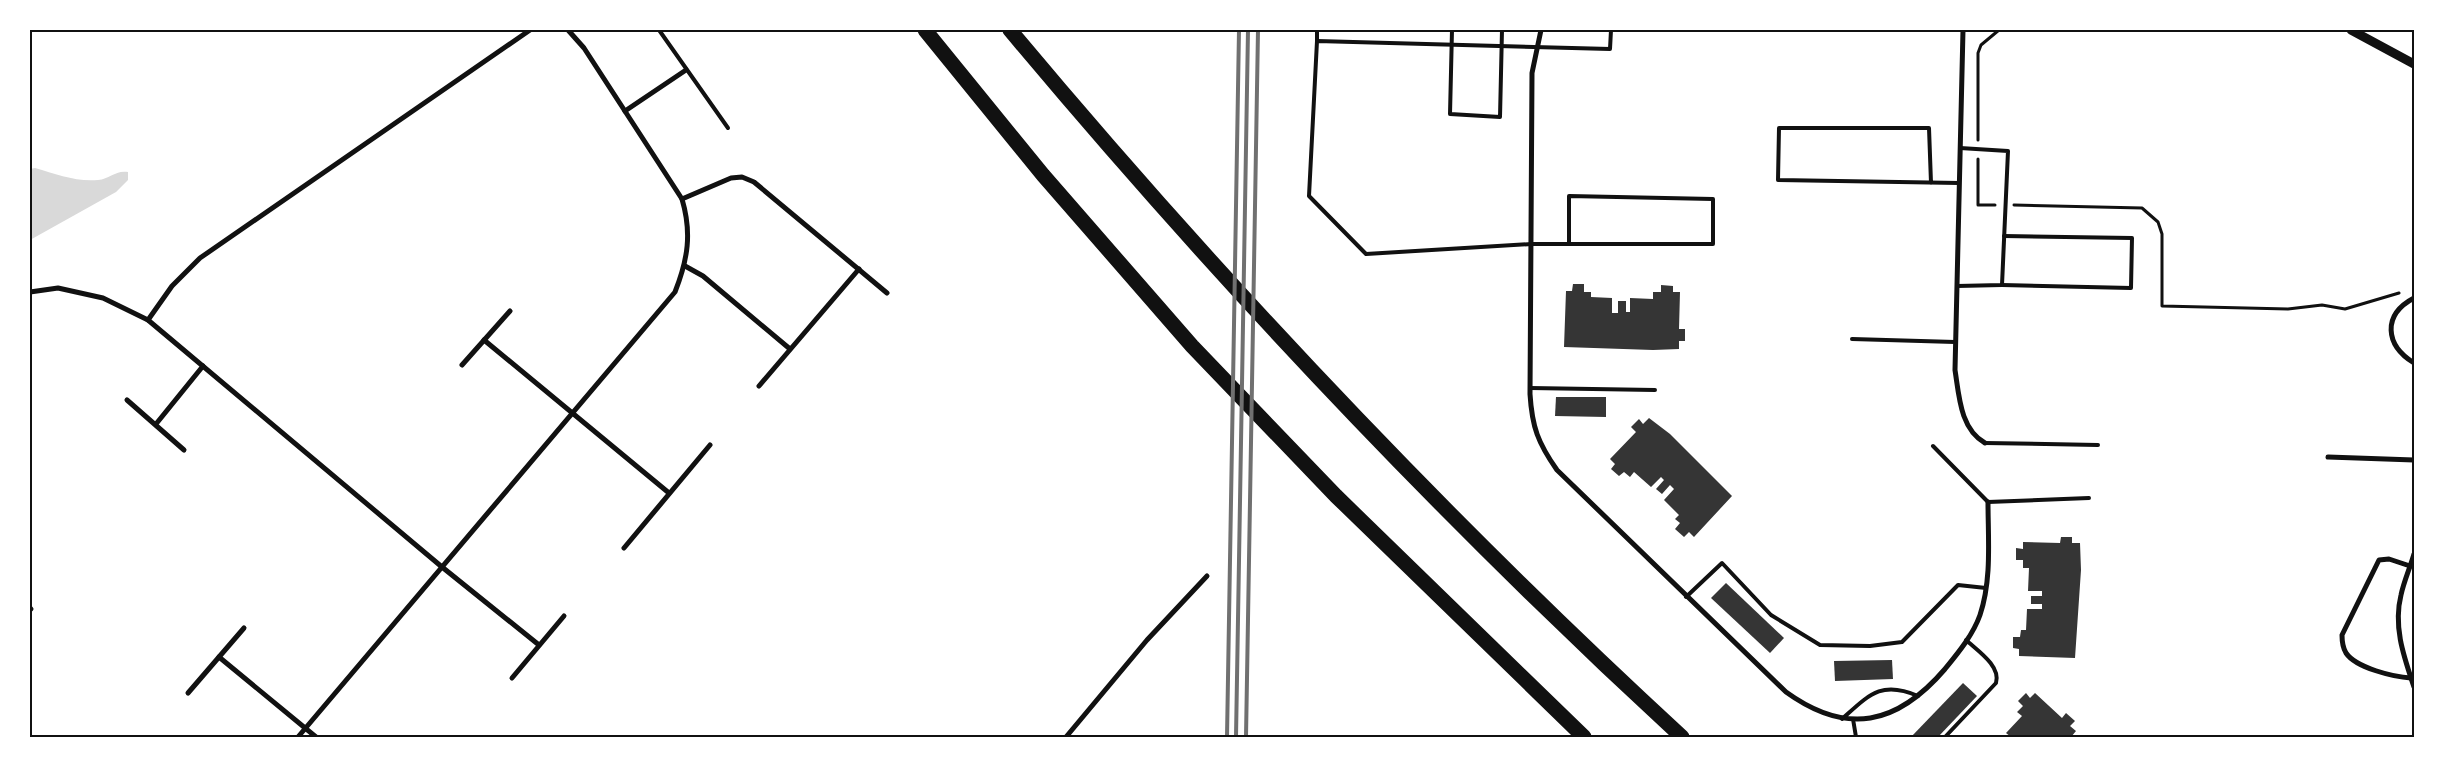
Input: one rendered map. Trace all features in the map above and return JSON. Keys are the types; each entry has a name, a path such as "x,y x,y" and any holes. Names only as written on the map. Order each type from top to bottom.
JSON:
{"highway":[{"path":"925,30 1044,175 1192,346 1286,446 1440,599 1584,737"},
{"path":"1010,30 1090,125 1188,236 1369,433 1471,535 1682,737"}],"street":[{"path":"148,320 172,286 200,258 530,30"},
{"path":"298,737 675,292 685,266 688,220 682,199 584,48 568,30"},
{"path":"1541,30 1532,73 1530,388 1534,430 1545,453 1557,470 1786,692 1807,707 1842,719 1888,713 1918,696 1934,682 1960,652 1981,614 1986,588 1988,502"},
{"path":"1963,30 1955,370 1959,401 1968,426 1985,443"},
{"path":"2351,30 2414,64"},
{"path":"625,111 686,70"},
{"path":"682,199 731,178 742,177 754,182 887,293"},
{"path":"685,266 703,276 790,349"},
{"path":"760,386 858,269"},
{"path":"30,292 58,288 103,298 148,320 442,567 539,645"},
{"path":"2414,298 2400,307 2392,317 2390,329 2396,346 2414,363"},
{"path":"462,365 510,311"},
{"path":"484,340 669,494"},
{"path":"156,424 203,366"},
{"path":"127,400 184,450"},
{"path":"624,548 710,445"},
{"path":"2328,457 2414,460"},
{"path":"2414,554 2400,597 2398,618 2402,652 2414,687"},
{"path":"2410,566 2389,559 2379,560 2342,635 2347,655 2376,671 2392,677 2411,678"},
{"path":"1066,737 1147,640 1207,576"},
{"path":"512,678 564,616"},
{"path":"188,693 244,628"},
{"path":"219,657 316,737"}],"lane":[{"path":"659,30 728,128"},
{"path":"1316,30 1309,196 1366,254 1532,244 1569,244 1713,244 1713,199 1569,196 1569,244"},
{"path":"1452,30 1450,114 1500,117 1502,30"},
{"path":"1317,41 1536,49 1610,49 1611,30"},
{"path":"1931,183 1930,128 1779,128 1778,180 1931,183 1959,183"},
{"path":"1960,148 2008,151 2002,285"},
{"path":"1957,286 2002,285 2131,288 2132,238 2004,236"},
{"path":"1852,339 1955,342"},
{"path":"1530,388 1655,390"},
{"path":"1985,443 2098,445"},
{"path":"1933,446 1988,502 2089,498"},
{"path":"1686,597 1722,564 1771,615 1820,645 1870,646 1902,642 1958,585 1986,588"},
{"path":"1946,737 1996,683 1998,676 1996,670 1966,640"},
{"path":"1842,719 1864,699 1889,688 1901,688 1918,696"},
{"path":"1853,719 1856,737"}],"path":[{"path":"2000,30 1981,45 1978,53 1978,205 2142,208 2158,222 2162,234 2162,306 2288,310 2322,305 2345,309 2405,291"}],"shaded area":[{"path":"35,168 82,180 102,179 120,172 128,172 128,180 116,192 30,240 30,169"}],"building":[{"path":"1573,284 1584,284 1584,292 1591,292 1591,297 1612,298 1612,313 1618,313 1618,301 1626,301 1626,312 1630,312 1630,298 1653,299 1653,292 1661,292 1661,285 1673,286 1673,292 1680,292 1679,329 1685,329 1685,341 1679,341 1679,349 1564,347 1566,291 1572,291"},
{"path":"1556,397 1606,397 1606,417 1555,416"},
{"path":"1649,418 1670,434 1732,496 1694,537 1689,532 1684,537 1675,529 1680,523 1675,519 1679,515 1664,500 1674,489 1670,485 1662,494 1656,489 1664,480 1661,477 1651,487 1634,472 1630,477 1624,472 1619,476 1611,469 1615,464 1610,459 1636,432 1631,427 1639,419 1643,424"},
{"path":"2061,537 2072,537 2072,543 2080,543 2081,570 2075,658 2019,656 2019,649 2013,648 2013,637 2020,637 2021,630 2026,630 2027,609 2042,609 2042,604 2031,604 2031,596 2042,596 2042,591 2028,591 2029,568 2023,568 2023,560 2016,560 2016,548 2023,549 2023,542 2060,543"},
{"path":"1726,583 1784,638 1770,653 1711,598"},
{"path":"1892,660 1893,679 1835,681 1834,661"},
{"path":"1963,683 1977,696 1938,737 1911,737"},
{"path":"2026,693 2030,698 2035,693 2062,718 2066,713 2075,721 2070,726 2076,731 2071,737 2011,737 2006,733 2022,716 2017,712 2023,706 2018,701"}],"railway":[{"path":"1227,737 1239,30"},
{"path":"1236,737 1248,30"},
{"path":"1246,737 1258,30"}]}
